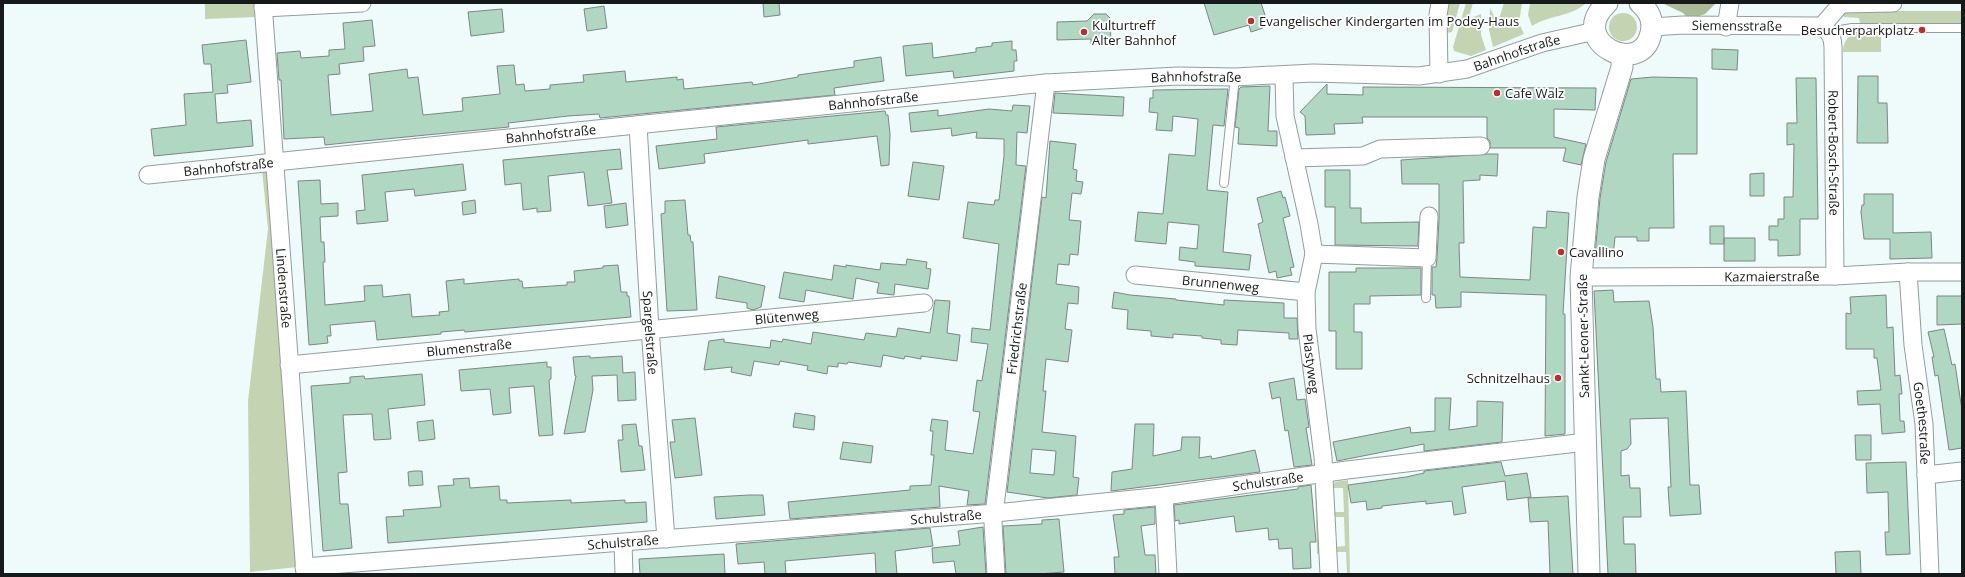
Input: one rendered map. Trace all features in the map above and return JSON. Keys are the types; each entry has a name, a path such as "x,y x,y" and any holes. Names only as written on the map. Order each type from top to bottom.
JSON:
{"street":[{"path":"263,5 362,3"},
{"path":"1439,74 1438,14 1440,3"},
{"path":"1607,3 1598,15 1595,31 1598,40 1604,47 1612,53 1622,55 1636,52 1643,48 1648,42 1652,27 1651,18 1646,9 1640,3"},
{"path":"1726,27 1730,3"},
{"path":"1825,29 1841,4 1893,3"},
{"name":"Lindenstraße","path":"263,5 305,570"},
{"name":"Siemensstraße","path":"1652,27 1683,25 1825,29"},
{"name":"Robert-Bosch-Straße","path":"1825,29 1833,40 1834,47 1835,276"},
{"name":"Bahnhofstraße","path":"148,175 1046,83 1178,76 1284,76 1313,73 1419,76 1467,69 1548,42 1595,31"},
{"name":"Sankt-Leoner-Straße","path":"1589,574 1581,276 1588,197 1594,159 1622,67 1622,55"},
{"name":"Plastyweg","path":"1284,76 1285,116 1309,224 1314,254 1306,292 1307,330 1324,473 1329,574"},
{"name":"Friedrichstraße","path":"996,574 993,523 996,513 1046,83"},
{"name":"Spargelstraße","path":"638,125 650,329 666,539"},
{"path":"1294,158 1363,156 1380,149 1481,146"},
{"path":"1314,254 1427,258 1429,216"},
{"name":"Kazmaierstraße","path":"1581,276 1835,276 1908,272 1962,272"},
{"name":"Goethestraße","path":"1908,272 1913,345 1924,424 1930,574"},
{"name":"Brunnenweg","path":"1135,275 1306,292"},
{"name":"Blütenweg","path":"650,329 924,302"},
{"name":"Blumenstraße","path":"289,365 650,329"},
{"name":"Schulstraße","path":"305,570 666,539 996,513 1164,496 1324,473 1586,442"},
{"path":"1926,475 1962,470"},
{"path":"1164,496 1168,574"},
{"path":"623,543 624,574"}],"lane":[{"path":"1825,29 1962,28"},
{"path":"1224,183 1235,77"},
{"path":"1426,298 1427,258"}],"green space":[{"path":"205,3 256,3 256,17 205,19"},
{"path":"1448,3 1460,3 1452,32 1446,33"},
{"path":"1466,3 1473,3 1470,13 1471,18 1481,14 1481,35 1486,50 1471,56 1454,51 1453,47"},
{"path":"1504,3 1522,3 1519,23 1524,34 1493,47 1489,30 1490,8 1496,20 1499,19"},
{"path":"1530,3 1586,3 1580,8 1567,14 1539,22 1532,26 1528,15"},
{"path":"1662,3 1716,3 1705,14 1689,19 1683,13"},
{"path":"1845,11 1962,11 1962,23 1860,23 1859,18 1844,17 1843,13"},
{"path":"1623,13 1633,17 1637,27 1633,37 1623,41 1613,37 1609,27 1613,17"},
{"path":"1859,32 1881,32 1881,52 1843,52 1847,39"},
{"path":"262,170 269,174 298,567 250,572 248,401 268,229"},
{"path":"1348,480 1350,574 1347,574 1346,552 1335,552 1335,547 1345,546 1344,517 1333,517 1333,512 1344,512 1343,488 1332,488 1335,482"},
{"path":"1315,485 1317,487 1320,554 1317,554"}],"building":[{"path":"763,3 779,3 780,15 764,17"},
{"path":"1204,3 1261,3 1266,18 1261,20 1263,28 1251,32 1249,25 1214,35"},
{"path":"604,6 607,28 587,31 584,9"},
{"path":"502,9 504,32 471,36 468,12"},
{"name":"Kulturtreff Alter Bahnhof","path":"1094,14 1106,14 1110,18 1111,43 1091,44 1091,39 1057,40 1057,22 1087,21"},
{"path":"372,20 375,46 363,47 364,61 339,64 340,74 328,75 331,115 373,111 369,74 407,69 408,78 418,77 423,115 463,111 462,98 500,94 497,66 514,65 516,85 524,84 525,91 550,89 550,85 584,82 583,75 625,71 626,82 677,77 677,80 683,79 684,89 752,82 753,85 798,77 798,75 854,67 854,61 881,57 884,81 834,88 835,95 600,118 599,114 568,116 508,123 509,127 325,145 324,137 284,139 281,80 279,80 277,53 300,51 301,58 329,56 329,50 345,49 343,23"},
{"path":"246,40 251,82 227,85 228,93 215,94 217,123 251,120 253,146 154,156 151,129 186,125 184,94 213,92 211,64 204,64 202,45"},
{"path":"1012,41 1012,50 1016,50 1017,61 1014,61 1014,71 954,78 953,71 906,76 903,46 932,43 933,58 976,52 976,48 992,46 992,43"},
{"path":"1712,49 1738,50 1737,70 1712,69"},
{"path":"1858,76 1878,76 1878,103 1887,103 1888,143 1857,143"},
{"path":"1653,77 1697,78 1697,154 1673,154 1674,228 1649,228 1649,241 1637,241 1637,237 1615,237 1613,257 1595,256 1600,198 1606,162 1631,79"},
{"path":"1796,78 1816,78 1818,219 1800,219 1800,255 1778,256 1778,240 1769,240 1769,226 1778,226 1778,219 1784,219 1784,197 1793,197 1794,144 1787,145 1787,123 1797,123"},
{"path":"1327,84 1327,94 1363,95 1363,87 1596,88 1595,110 1554,109 1554,137 1586,144 1581,165 1563,161 1566,148 1490,148 1490,141 1487,138 1487,117 1362,117 1363,123 1334,124 1335,134 1306,135 1305,116 1300,112"},
{"path":"1270,86 1268,131 1277,131 1277,146 1238,144 1239,128 1235,127 1239,89 1241,87"},
{"path":"1228,89 1224,126 1213,125 1207,190 1228,192 1223,252 1251,255 1249,270 1195,266 1195,262 1179,260 1180,247 1197,249 1199,225 1168,222 1166,244 1135,241 1138,212 1163,214 1169,154 1195,156 1198,119 1173,116 1172,131 1156,130 1158,113 1149,112 1150,98 1153,98 1153,90"},
{"path":"1055,93 1124,97 1123,116 1053,113"},
{"path":"1013,105 1030,106 1027,133 1017,132 1016,165 1026,166 985,504 967,505 969,491 939,486 940,507 790,519 788,502 910,490 910,486 931,485 934,455 931,455 933,431 930,431 932,419 948,421 945,450 973,454 980,412 973,411 977,380 982,381 988,344 971,342 972,328 990,330 999,244 963,238 968,202 994,205 995,200 999,200 1004,156 1004,139 976,138 977,132 952,136 951,128 911,132 909,113 938,110 938,116 989,109 1012,111"},
{"path":"885,111 886,115 888,115 890,134 889,165 881,166 877,136 808,144 808,140 704,154 705,163 659,169 656,146 717,139 716,127"},
{"path":"1050,141 1076,144 1073,169 1077,170 1076,181 1083,182 1081,194 1072,193 1069,220 1081,221 1078,255 1070,254 1069,265 1058,264 1056,284 1079,287 1078,304 1068,303 1065,329 1072,330 1068,362 1046,359 1043,391 1046,391 1042,432 1076,436 1073,477 1079,478 1077,495 1048,498 1007,492 1042,197 1046,198","holes":["1032,449 1056,451 1054,475 1030,473"]},
{"path":"620,149 622,169 607,170 612,203 588,206 584,172 548,176 551,211 537,212 537,208 523,210 521,183 505,185 503,160"},
{"path":"1498,154 1497,176 1480,175 1480,180 1463,181 1464,243 1459,243 1460,277 1530,280 1533,227 1546,228 1547,211 1569,213 1563,314 1565,314 1565,434 1545,436 1546,295 1461,292 1461,307 1436,308 1435,295 1432,295 1432,267 1436,267 1437,258 1439,184 1402,184 1401,160"},
{"path":"913,162 944,166 939,200 908,196"},
{"path":"463,164 466,190 415,196 414,189 385,192 388,221 357,224 356,211 365,210 362,175"},
{"path":"1325,170 1350,170 1350,208 1361,208 1361,223 1419,222 1418,246 1335,245 1335,207 1325,207"},
{"path":"1764,173 1764,196 1750,196 1750,174"},
{"path":"320,180 321,204 338,203 338,216 320,217 321,242 324,242 325,262 323,262 325,305 365,301 364,286 382,285 383,297 410,294 412,317 440,315 439,312 449,311 446,281 464,279 464,284 519,279 519,281 522,281 523,288 567,285 567,282 575,282 574,271 618,265 621,292 627,292 627,296 629,296 631,317 465,332 464,330 441,332 441,334 377,340 375,321 330,325 331,336 327,336 328,343 309,345 298,181"},
{"path":"1281,191 1283,198 1285,197 1290,216 1283,218 1294,267 1290,268 1292,275 1277,278 1276,271 1269,273 1258,224 1263,222 1257,198"},
{"path":"1864,194 1893,194 1893,233 1931,232 1932,258 1890,259 1890,239 1864,239 1861,212 1862,205 1864,205"},
{"path":"475,200 476,213 463,215 462,202"},
{"path":"685,200 688,235 690,235 691,242 693,242 697,310 667,311 661,214 665,213 665,201"},
{"path":"626,203 628,225 606,228 604,206"},
{"path":"1710,226 1724,226 1724,244 1710,244"},
{"path":"1724,238 1755,238 1755,261 1724,261"},
{"path":"907,259 927,262 926,268 931,269 928,289 895,284 894,295 877,293 879,283 856,278 853,299 806,290 804,302 779,298 784,272 832,280 834,265 846,267 846,265 880,270 881,263 906,265"},
{"path":"1356,268 1421,268 1421,295 1370,296 1370,304 1354,304 1354,332 1362,332 1362,369 1336,369 1336,331 1329,331 1329,272 1356,272"},
{"path":"719,276 765,286 761,307 753,310 747,308 747,303 716,298"},
{"path":"1613,290 1614,302 1649,301 1653,327 1656,379 1660,379 1661,392 1686,391 1690,485 1699,485 1701,514 1670,516 1668,487 1671,487 1668,418 1630,419 1631,444 1627,449 1621,451 1621,476 1629,475 1630,488 1640,488 1641,517 1623,517 1624,544 1635,544 1636,574 1608,574 1594,291"},
{"path":"1114,292 1224,305 1224,300 1284,303 1284,318 1297,318 1298,339 1289,339 1289,333 1238,330 1237,345 1221,344 1221,340 1202,338 1202,336 1173,334 1173,338 1151,336 1151,331 1127,329 1128,310 1112,308"},
{"path":"1886,295 1887,328 1893,327 1895,376 1900,375 1902,394 1899,394 1900,421 1904,421 1905,432 1882,434 1880,404 1858,405 1857,391 1881,390 1877,358 1874,358 1874,349 1846,349 1846,313 1851,314 1850,297"},
{"path":"1937,296 1962,296 1962,324 1937,325"},
{"path":"935,300 950,301 947,333 960,335 957,361 921,356 921,359 905,356 904,359 883,355 881,367 848,362 847,364 838,363 838,367 828,366 827,374 807,370 808,366 780,361 779,365 754,361 751,376 731,372 732,367 704,370 709,341 724,339 724,342 770,348 771,340 782,342 783,339 811,344 813,332 864,340 866,333 896,337 898,328 930,333"},
{"path":"1944,329 1952,365 1955,364 1962,410 1962,448 1949,450 1938,375 1935,376 1932,357 1934,357 1928,332"},
{"path":"590,356 590,358 622,356 623,373 635,372 636,400 618,401 617,375 592,376 593,390 585,432 564,434 576,376 573,357"},
{"path":"547,362 547,367 551,367 551,379 549,380 553,435 539,436 534,386 509,388 511,413 493,415 490,389 461,391 459,370"},
{"path":"422,374 425,405 388,409 391,439 374,440 372,414 343,415 347,472 338,473 340,504 348,504 352,548 323,551 311,386 350,383 350,377 364,376 365,379"},
{"path":"1294,378 1297,400 1305,399 1309,427 1306,428 1312,465 1294,467 1288,430 1285,431 1280,397 1272,399 1269,383"},
{"path":"1435,398 1451,398 1449,430 1477,426 1477,401 1503,402 1502,442 1424,451 1424,444 1337,461 1333,442 1410,427 1411,433 1435,431"},
{"path":"795,413 815,416 814,430 793,427"},
{"path":"695,418 702,475 675,478 670,442 675,442 672,420"},
{"path":"433,420 435,439 419,441 417,422"},
{"path":"636,424 639,446 642,446 645,470 621,472 618,440 623,440 622,425"},
{"path":"1135,424 1154,424 1153,456 1181,450 1182,437 1200,437 1199,458 1211,456 1212,459 1255,450 1260,472 1111,491 1112,472 1132,469"},
{"path":"1855,435 1871,435 1871,460 1856,460"},
{"path":"843,442 873,446 871,463 840,459"},
{"path":"1501,462 1505,476 1527,473 1531,497 1507,500 1505,481 1462,487 1466,513 1454,515 1452,501 1426,504 1426,501 1382,506 1382,508 1367,510 1366,501 1351,503 1348,485 1406,477 1424,473 1424,471"},
{"path":"1906,462 1910,554 1886,555 1885,532 1889,532 1888,492 1867,493 1866,463"},
{"path":"422,471 423,485 409,486 408,472"},
{"path":"469,478 470,488 499,486 500,500 507,500 507,503 571,500 571,503 625,500 625,503 646,502 647,522 388,543 386,517 404,516 403,510 441,507 438,486 454,485 453,479"},
{"path":"1311,485 1316,542 1310,542 1311,568 1293,569 1292,548 1279,549 1278,539 1269,540 1268,528 1236,532 1234,516 1179,524 1179,520 1175,521 1174,505 1298,489 1298,487"},
{"path":"763,495 765,515 716,519 714,497"},
{"path":"1568,496 1573,574 1550,574 1548,521 1530,522 1528,498"},
{"path":"1155,507 1155,524 1141,526 1145,555 1155,555 1156,574 1115,574 1114,557 1119,557 1113,515 1124,514 1124,510"},
{"path":"1059,519 1064,572 1006,574 1003,526 1042,524 1042,520"},
{"path":"983,527 986,574 956,574 954,561 933,563 932,548 960,545 958,531"},
{"path":"930,528 933,546 895,551 897,574 876,574 875,553 785,561 786,574 765,574 764,562 738,564 736,544"},
{"path":"1860,551 1861,574 1836,574 1835,552"},
{"path":"724,554 725,574 640,574 639,559"}],"place":[{"name":"Evangelischer Kindergarten im Podey-Haus","path":"1251,21"},
{"name":"Besucherparkplatz","path":"1922,30"},
{"name":"Kulturtreff Alter Bahnhof","path":"1084,32"},
{"name":"Cafe Walz","path":"1497,93"},
{"name":"Cavallino","path":"1561,252"},
{"name":"Schnitzelhaus","path":"1558,378"}]}
